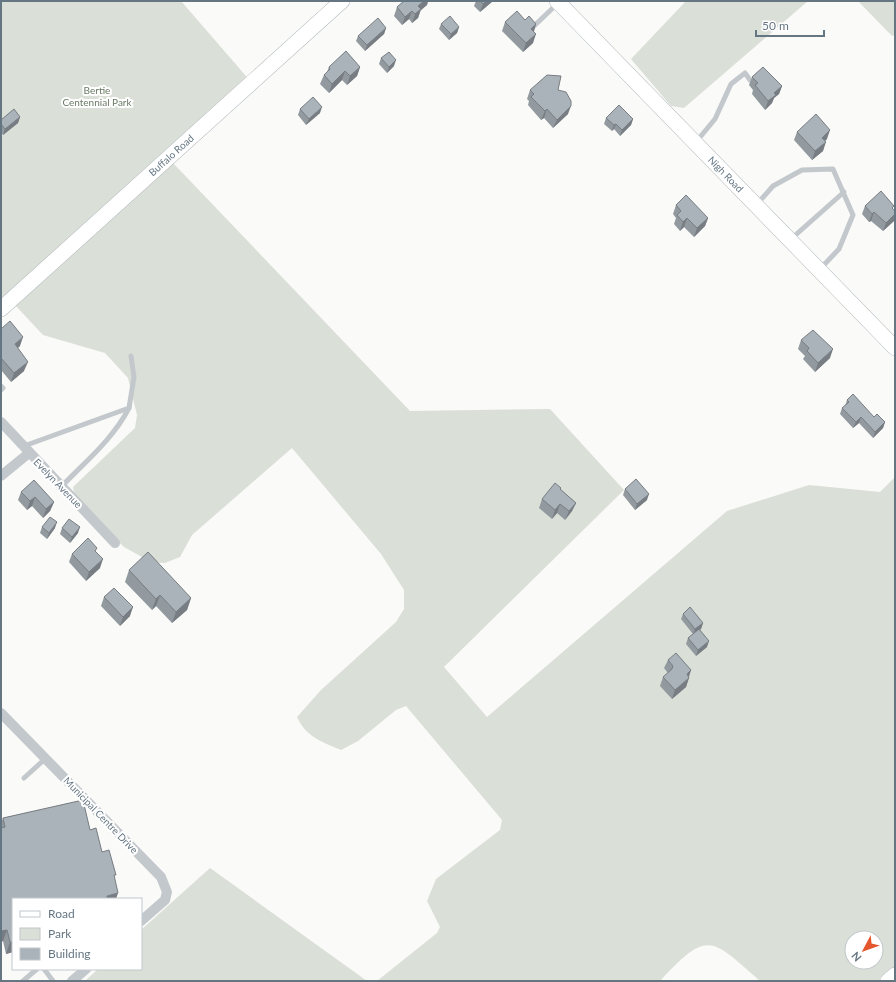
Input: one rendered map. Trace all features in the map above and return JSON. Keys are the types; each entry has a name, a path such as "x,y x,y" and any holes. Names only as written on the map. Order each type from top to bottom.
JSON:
{"street":[{"name":"Buffalo Road","path":"1,310 342,1"},
{"name":"Nigh Road","path":"558,2 895,348"},
{"name":"Evelyn Avenue","path":"1,422 61,487 116,543"},
{"path":"1,476 26,450"},
{"name":"Municipal Centre Drive","path":"1,713 161,877 166,892 165,900 142,920"},
{"path":"72,981 85,970"},
{"path":"888,981 895,975"}],"lane":[{"path":"533,27 558,2"},
{"path":"695,142 715,119 731,84 745,72 750,80"},
{"path":"756,205 773,186 802,170 833,169 853,215 839,249 819,270"},
{"path":"790,240 844,192"},
{"path":"61,487 122,422 129,408 134,377 131,356"},
{"path":"1,386 3,388 1,390"},
{"path":"26,450 129,408"},
{"path":"24,778 46,758"},
{"path":"23,981 36,970"},
{"path":"45,970 53,981"}],"green space":[{"name":"Bertie Centennial Park","path":"1,1 181,1 252,83 1,308"},
{"path":"686,1 808,1 684,108 671,106 631,59"},
{"path":"858,1 895,1 895,35 892,36"},
{"path":"173,163 410,411 550,409 624,490 444,667 487,717 727,511 809,485 880,492 895,477 895,979 890,981 760,981 719,948 710,945 700,947 689,953 660,981 377,981 437,933 440,927 427,901 436,879 500,830 502,820 406,706 396,710 358,741 341,750 315,738 305,729 297,717 321,690 396,622 404,609 404,590 381,554 292,448 192,535 180,557 165,563 151,562 124,547 75,499 73,487 135,428 137,415 128,378 105,353 43,335 15,305"},
{"path":"210,868 367,981 85,981 97,970 142,970 142,929"}],"building":[{"path":"404,1 424,1 418,6 421,9 415,14 412,11 405,17 397,7"},
{"path":"517,11 525,20 529,16 536,24 531,29 536,34 526,43 505,22"},
{"path":"450,16 459,27 451,34 441,24"},
{"path":"378,18 386,28 367,45 358,36"},
{"path":"346,51 360,67 350,76 345,71 332,84 324,75 330,69 329,67"},
{"path":"389,52 396,60 389,67 381,58"},
{"path":"763,67 782,86 774,93 776,95 768,101 755,85 758,83 752,77"},
{"path":"547,75 561,76 558,90 566,92 571,101 571,106 557,120 547,109 545,111 531,97 534,94 530,90"},
{"path":"313,97 322,107 309,119 300,109"},
{"path":"619,105 633,119 622,130 606,118"},
{"path":"14,109 20,117 5,129 1,124 1,120"},
{"path":"816,114 830,130 822,138 826,142 815,151 797,132"},
{"path":"881,191 894,206 892,208 895,211 895,214 886,223 874,212 872,214 865,206"},
{"path":"686,195 708,218 697,228 687,218 683,222 677,215 681,211 676,205"},
{"path":"10,321 23,337 15,344 28,362 14,373 1,358 1,329"},
{"path":"813,330 833,349 818,363 807,351 809,348 801,340"},
{"path":"853,394 874,417 877,414 885,422 875,432 861,417 856,422 842,408 849,402 847,400"},
{"path":"636,479 649,494 637,504 625,489"},
{"path":"34,480 54,502 46,509 35,497 30,501 21,492"},
{"path":"555,483 576,503 569,511 560,504 555,510 542,499"},
{"path":"50,517 57,522 49,533 42,527"},
{"path":"69,519 80,527 72,537 62,528"},
{"path":"88,538 97,548 95,551 103,559 89,572 72,554"},
{"path":"148,552 191,598 176,612 160,595 156,599 129,570"},
{"path":"114,588 133,607 123,617 104,597"},
{"path":"690,607 703,623 695,629 683,614"},
{"path":"699,629 709,641 698,650 688,638"},
{"path":"676,653 691,670 687,674 689,678 675,690 663,677 672,669 673,666 668,660"},
{"path":"83,800 90,830 96,828 102,852 109,850 116,875 114,875 118,893 107,896 107,898 12,898 12,942 10,942 7,930 1,931 1,828 5,827 3,818"}]}
